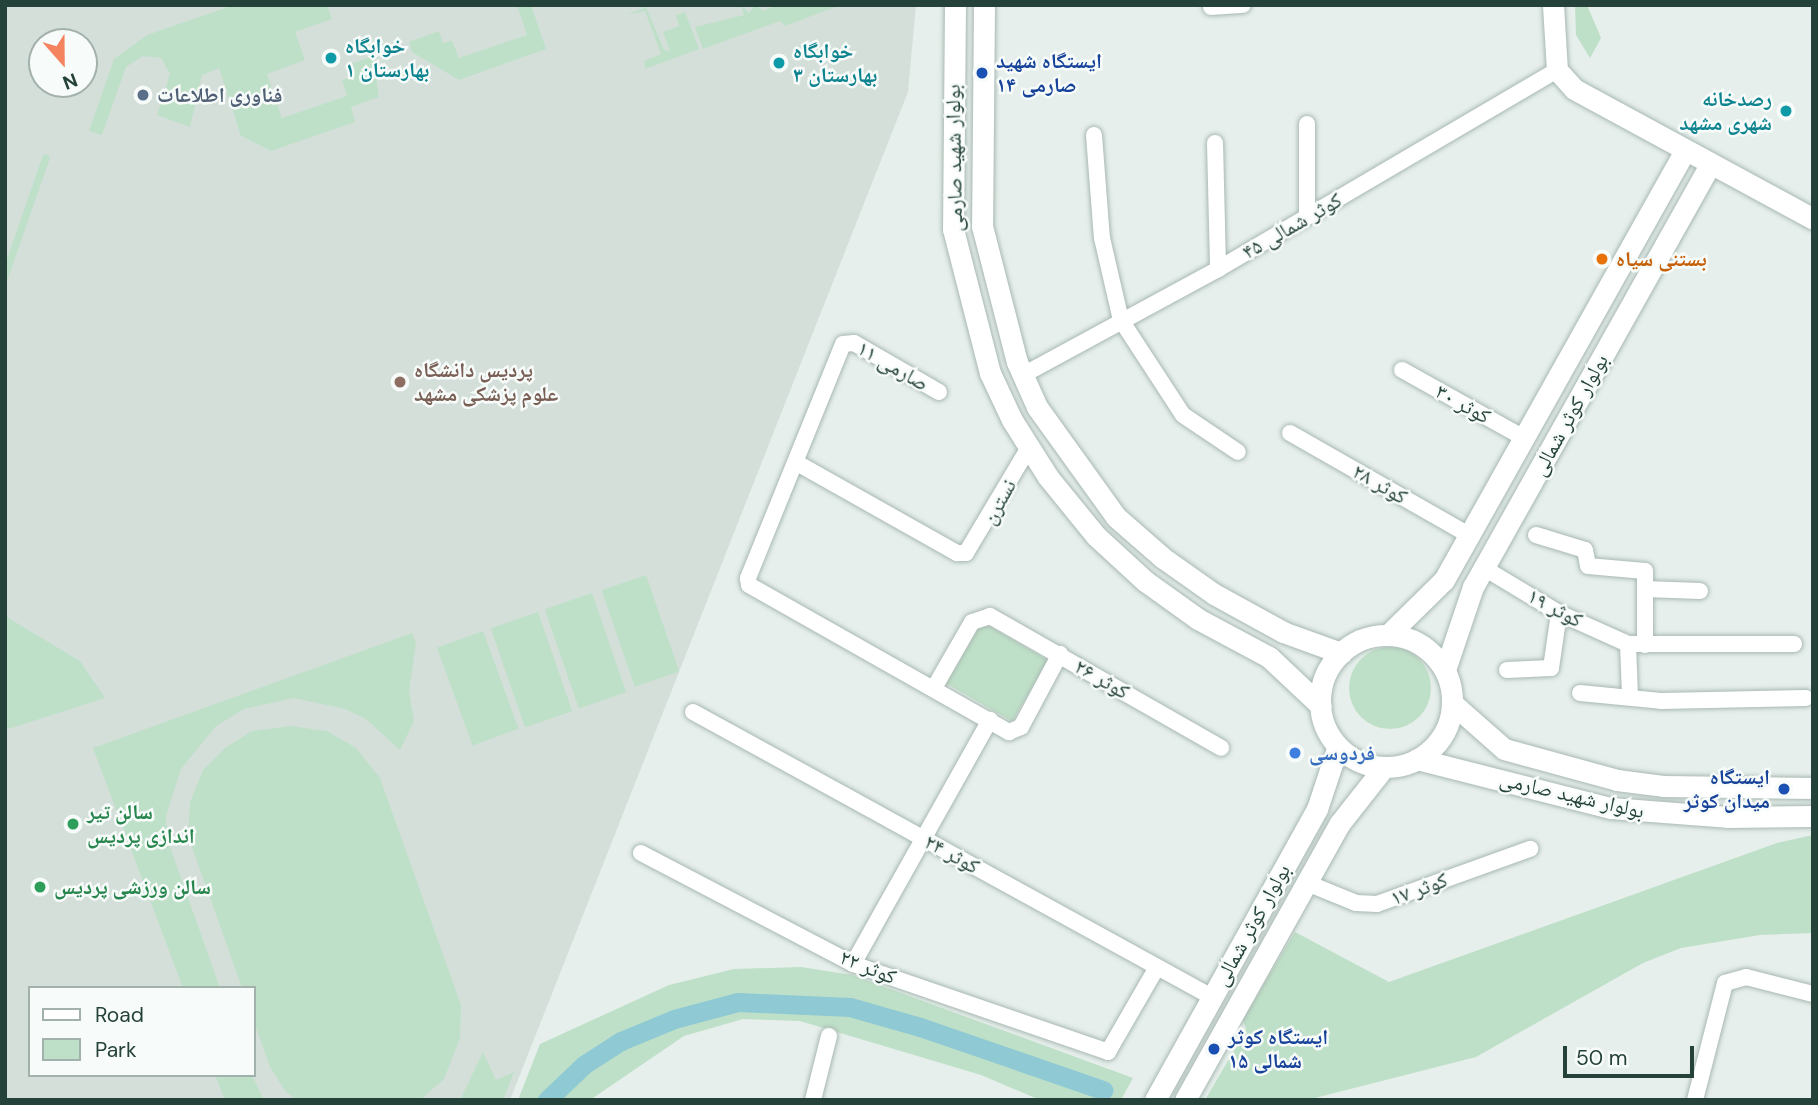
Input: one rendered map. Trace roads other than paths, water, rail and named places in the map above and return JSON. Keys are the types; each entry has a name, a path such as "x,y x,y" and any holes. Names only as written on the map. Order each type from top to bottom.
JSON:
{"main road":[{"name":"بولوار شهید صارمی","path":"955,5 953,229 990,373 1028,449 1096,536 1145,581 1199,619 1269,657 1321,706"},
{"name":"بولوار شهید صارمی","path":"984,5 982,226 995,289 1023,375 1071,460 1116,517 1163,558 1214,594 1283,632 1341,653"},
{"path":"1553,5 1557,70 1574,89 1709,166 1813,219"},
{"name":"بولوار کوثر شمالی","path":"1388,635 1444,580 1684,152"},
{"name":"بولوار کوثر شمالی","path":"1445,670 1484,568 1709,166"},
{"path":"1388,635 1421,645 1445,670 1452,703 1442,736 1417,759 1384,767 1367,764 1338,746 1326,728 1321,706 1327,673 1341,653 1363,640 1388,635"},
{"name":"بولوار شهید صارمی","path":"1452,703 1504,749 1617,780 1664,786 1813,788"},
{"name":"بولوار کوثر شمالی","path":"1155,1100 1317,809 1338,746"},
{"name":"بولوار شهید صارمی","path":"1417,759 1611,808 1727,817 1813,816"},
{"name":"بولوار کوثر شمالی","path":"1185,1100 1340,823 1384,767"}],"street":[{"path":"1211,7 1243,5"},
{"name":"کوثر شمالی ۴۵","path":"1023,375 1218,269 1557,70"},
{"path":"1307,124 1307,216"},
{"path":"1094,135 1102,238 1121,320 1183,415 1238,452"},
{"path":"1216,143 1218,269"},
{"name":"صارمی ۱۱","path":"797,463 848,341 939,393"},
{"name":"کوثر ۳۰","path":"1402,370 1524,438"},
{"name":"کوثر ۲۸","path":"1290,433 1469,535"},
{"name":"نسترن","path":"797,463 957,553 966,553 1028,449"},
{"path":"797,463 748,578 749,585 1009,732 1021,727 1060,654"},
{"path":"1536,535 1585,550 1588,566 1645,571 1645,645"},
{"name":"کوثر ۱۹","path":"1484,568 1559,612 1628,644"},
{"path":"1645,589 1700,591"},
{"path":"1507,670 1551,668 1559,612"},
{"name":"کوثر ۲۶","path":"934,688 980,617 990,616 1221,748"},
{"path":"1630,695 1628,644 1794,644"},
{"path":"1580,693 1630,695 1661,701 1806,698"},
{"name":"کوثر ۲۴","path":"693,712 1212,997"},
{"path":"853,964 990,720"},
{"name":"کوثر ۱۷","path":"1307,883 1356,903 1377,904 1530,849"},
{"name":"کوثر ۲۲","path":"641,853 853,964 1108,1052 1157,967"},
{"path":"1695,1100 1725,983 1733,977 1813,993"},
{"path":"813,1100 829,1036"}],"waterway":[{"path":"547,1100 585,1064 621,1041 674,1019 738,1002 850,1007 920,1027 1103,1090"}],"place":[{"name":"خوابگاه بهارستان ١","path":"331,58"},
{"name":"خوابگاه بهارستان ۳","path":"779,63"},
{"name":"ایستگاه شهید صارمی ۱۴","path":"982,73"},
{"name":"فناوری اطلاعات","path":"143,95"},
{"name":"رصدخانه شهری مشهد","path":"1786,111"},
{"name":"بستنی سیاه","path":"1602,259"},
{"name":"پردیس دانشگاه علوم پزشکی مشهد","path":"400,382"},
{"name":"فردوسی","path":"1295,753"},
{"name":"ایستگاه میدان کوثر","path":"1784,789"},
{"name":"سالن تیر اندازی پردیس","path":"73,824"},
{"name":"سالن ورزشی پردیس","path":"40,887"},
{"name":"ایستگاه کوثر شمالی ۱۵","path":"1214,1049"}]}
